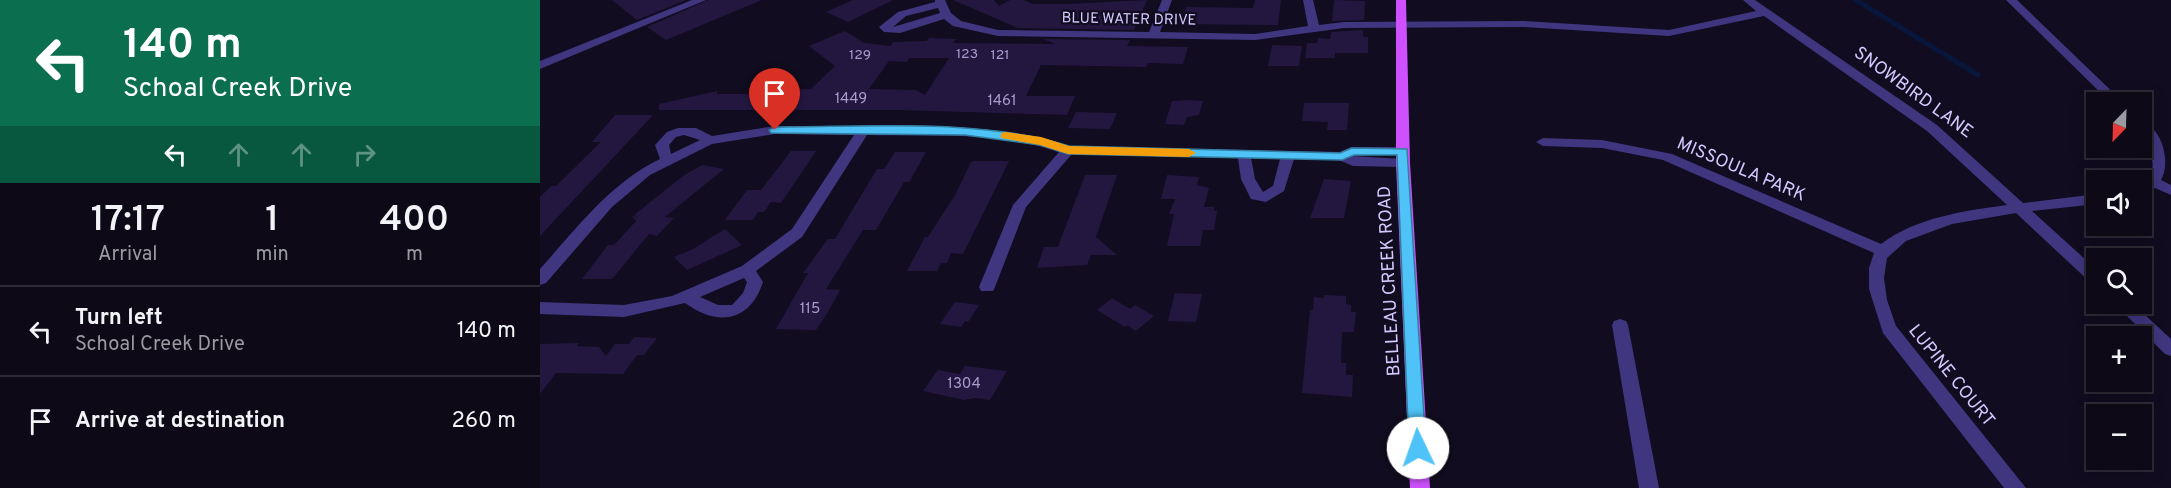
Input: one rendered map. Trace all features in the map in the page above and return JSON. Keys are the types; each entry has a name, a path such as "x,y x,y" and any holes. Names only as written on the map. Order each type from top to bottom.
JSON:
{"main road":[{"name":"BELLEAU CREEK ROAD","path":"1401,0 1403,157 1420,488"}],"street":[{"path":"540,65 701,0"},
{"path":"1153,35 1167,0"},
{"path":"1308,0 1314,27"},
{"name":"SNOWBIRD LANE","path":"1748,0 1932,128 2086,269"},
{"path":"2011,0 2107,92"},
{"name":"BLUE WATER DRIVE","path":"942,6 957,24 998,33 1272,36 1314,27 1524,24 1669,33 1766,12"},
{"path":"667,161 662,145 665,138 675,133 690,130 703,134 709,141"},
{"path":"540,279 607,204 645,172 709,141 775,130 965,132 1041,141 1068,150 1342,156 1353,162 1403,157"},
{"path":"540,308 624,312 687,296 747,270 797,233 864,130"},
{"path":"2152,139 2166,161 2152,180"},
{"name":"MISSOULA PARK","path":"1543,142 1602,144 1667,157 1883,250"},
{"path":"987,287 1020,205 1068,150"},
{"path":"1244,154 1252,190 1256,196 1266,197 1279,188 1288,155"},
{"path":"2152,187 2171,190"},
{"path":"1883,250 1901,237 1925,225 2086,201"},
{"name":"LUPINE COURT","path":"1883,250 1876,277 1879,301 1889,329 2016,488"},
{"path":"687,296 700,308 712,313 726,312 743,305 752,298 755,282 747,270"},
{"path":"2134,314 2171,349"},
{"path":"1620,325 1649,488"}],"building":[{"path":"612,0 686,0 637,20"},
{"path":"708,0 762,0 666,40 647,27"},
{"path":"853,0 893,0 848,22 826,12"},
{"path":"953,0 994,0 999,6 1010,0 1023,0 1033,4 1068,4 1147,0 1134,30 1018,28"},
{"path":"1255,0 1281,0 1278,25 1181,24 1186,7 1253,8"},
{"path":"1334,0 1365,1 1364,20 1332,21"},
{"path":"1363,30 1363,37 1368,37 1368,53 1335,53 1335,58 1305,58 1307,43 1317,43 1318,38 1330,39 1331,32"},
{"path":"845,31 864,43 891,46 893,42 927,41 929,38 956,39 953,43 1055,44 1043,39 1130,40 1127,46 1188,47 1183,64 1148,63 1146,67 1041,65 1026,96 1075,96 1067,115 897,110 659,110 659,104 717,91 717,94 782,94 786,90 811,89 835,66 809,46","holes":["909,58 949,58 925,95 916,90 869,89 889,61 907,62"]},
{"path":"1272,45 1302,46 1299,66 1268,66"},
{"path":"1172,101 1203,101 1199,115 1187,117 1184,125 1165,124"},
{"path":"1304,103 1349,103 1347,130 1327,130 1328,122 1302,121"},
{"path":"1076,112 1117,113 1110,129 1068,128"},
{"path":"615,115 653,115 540,236 540,197 551,186 556,186 601,142 592,142"},
{"path":"791,151 816,151 781,203 771,202 764,212 758,212 753,220 725,220 747,190 761,190"},
{"path":"895,152 926,152 909,182 904,182 876,230 863,230 826,289 840,290 816,330 776,329 808,273 803,273 828,239 835,239 877,169 884,169"},
{"path":"1009,161 963,254 951,253 947,263 941,263 937,271 907,271 925,237 928,237 955,195 971,162"},
{"path":"702,165 724,169 665,217 674,218 657,236 649,234 612,279 582,279 608,245 614,245 636,221 632,216 639,217 634,215 683,176"},
{"path":"1085,175 1117,175 1096,237 1117,255 1091,255 1087,265 1037,268 1044,247 1058,247"},
{"path":"1167,175 1199,177 1197,185 1209,188 1204,207 1214,207 1214,211 1217,211 1214,230 1203,230 1200,246 1167,246 1174,214 1169,214 1175,199 1161,199"},
{"path":"1324,179 1351,181 1344,218 1310,218"},
{"path":"725,229 742,245 687,270 674,257 693,249"},
{"path":"1175,293 1202,294 1196,322 1168,321"},
{"path":"1324,295 1346,296 1346,304 1351,305 1351,312 1356,312 1354,332 1342,332 1341,363 1346,363 1346,375 1353,375 1352,397 1302,393 1310,310 1313,310 1314,297 1324,298"},
{"path":"1112,298 1130,309 1135,305 1154,316 1136,331 1127,325 1125,327 1097,310"},
{"path":"955,302 979,305 968,322 965,321 961,327 940,324"},
{"path":"634,337 657,338 644,355 637,355 623,374 556,373 540,394 540,344 579,343 577,346 599,347 606,356 615,344 629,344"},
{"path":"965,366 1007,371 990,400 975,398 964,400 923,391 938,370 960,374"}],"waterway":[{"path":"1856,0 1978,75"}],"slow traffic":[{"path":"1006,136 1041,141 1068,150 1189,153"}],"route":[{"path":"775,130 965,132 1041,141 1068,150 1342,156 1352,152 1403,151 1418,448"}]}
